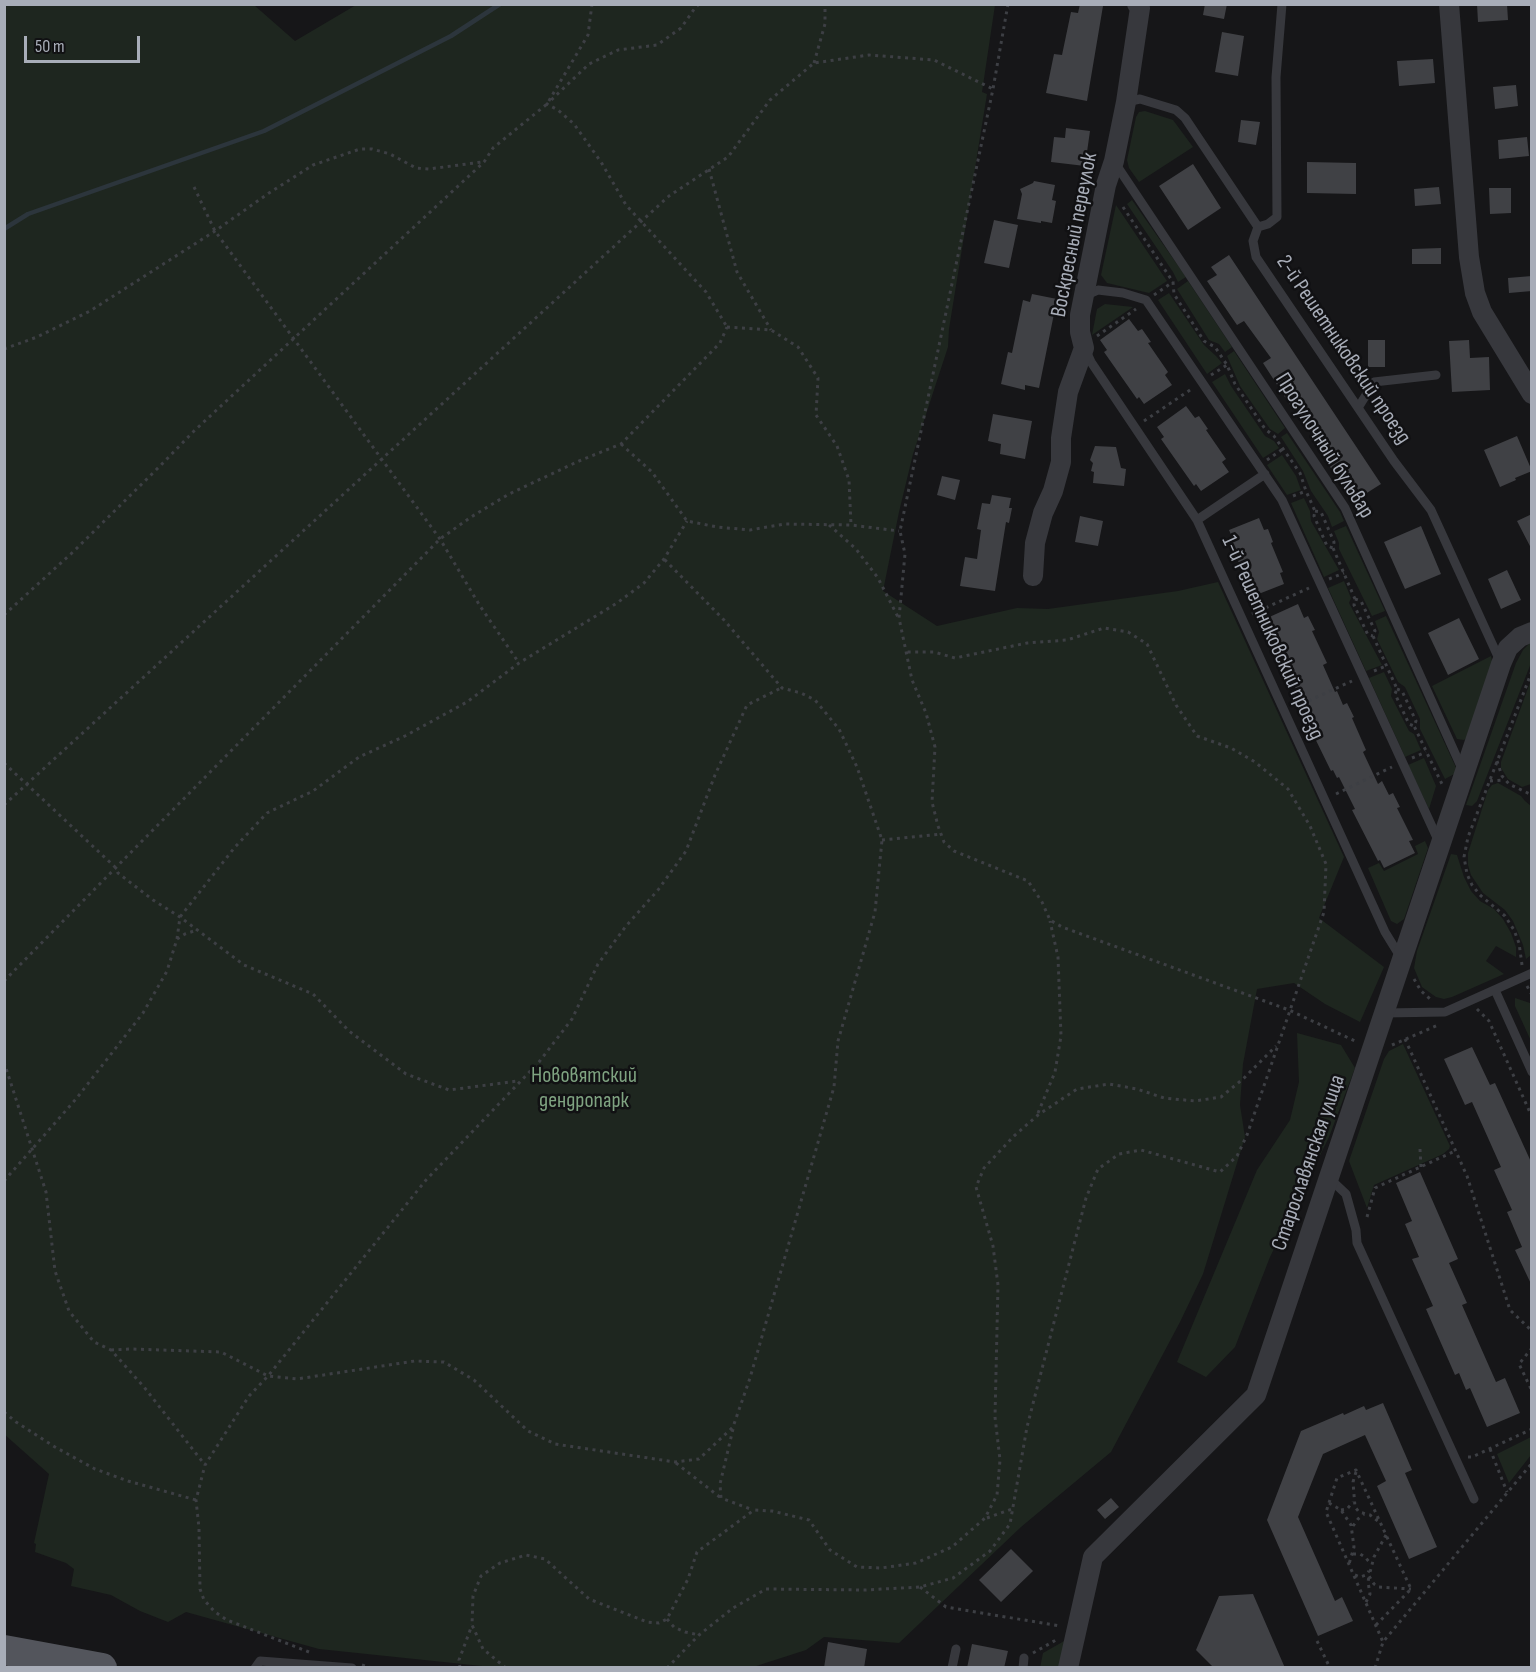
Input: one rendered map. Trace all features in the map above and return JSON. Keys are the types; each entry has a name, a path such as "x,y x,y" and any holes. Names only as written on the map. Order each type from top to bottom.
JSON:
{"main road":[{"path":"4,1650 102,1668"}],"street":[{"path":"1449,4 1469,257 1475,293 1482,312 1532,394"},
{"name":"Воскресный переулок","path":"1033,576 1035,543 1061,462 1061,438 1068,392 1090,342 1080,332 1080,315 1106,185 1114,161 1126,102 1140,6"},
{"name":"Старославянская улица","path":"1068,1668 1093,1557 1256,1395 1329,1178 1381,1048 1384,1013 1401,958 1441,847 1463,772 1501,664 1508,648 1520,637 1532,632"}],"lane":[{"path":"1126,102 1140,99 1176,110 1185,118 1258,227 1268,224 1277,217 1276,76 1282,4"},
{"name":"Прогулочный бульвар","path":"1114,161 1345,508 1463,772"},
{"name":"2-й Решетниковский проезд","path":"1258,227 1253,241 1256,257 1394,461 1431,510 1501,664"},
{"path":"1085,296 1098,290 1123,293 1146,300 1265,474 1282,501 1441,847"},
{"name":"1-й Решетниковский проезд","path":"1090,342 1091,362 1197,520 1385,932 1401,958"},
{"path":"1358,408 1374,382 1436,375"},
{"path":"1197,520 1265,474"},
{"path":"1384,1013 1445,1012 1528,975"},
{"path":"1495,990 1532,1072"},
{"path":"1329,1178 1346,1194 1356,1230 1357,1243 1473,1499"},
{"path":"952,1668 956,1649"},
{"path":"255,1668 260,1660 352,1665"}],"path":[{"path":"547,104 588,35 592,4"},
{"path":"4,615 74,551 194,431 484,162 493,148 547,104 589,64 618,50 657,45 681,28 699,4"},
{"path":"814,63 825,24 825,4"},
{"path":"1008,4 993,89 900,531 905,554 899,618 912,680 926,713 936,747 932,802 939,834 954,851 1028,881 1042,902 1050,920 1058,957 1061,1036 1054,1072 1038,1115"},
{"path":"4,804 28,785 641,221 669,196 728,157 770,100 814,63 869,55 934,60 993,89"},
{"path":"547,104 574,124 601,162 626,204 706,292 727,327"},
{"path":"4,349 37,337 90,311 313,165 360,149 372,148 390,154 416,168 429,169 484,162"},
{"path":"710,169 737,272 771,330"},
{"path":"194,187 215,231 440,539 480,606 519,663"},
{"name":"Прогулочный бульвар","path":"1123,207 1173,282 1174,294 1204,341 1215,347 1227,365 1235,384 1265,429 1274,436 1300,473 1327,546 1333,548"},
{"path":"1146,300 1173,282"},
{"path":"1090,342 1140,307 1132,304"},
{"path":"727,327 771,330 798,346 818,378 816,415 837,446 849,480 850,525"},
{"path":"4,981 440,539 509,494 621,444 720,342 727,327"},
{"path":"1135,428 1227,365"},
{"path":"621,444 652,472 687,520 717,527 750,530 785,524 828,524 900,531"},
{"path":"1259,465 1282,449"},
{"name":"Прогулочный бульвар","path":"1315,511 1321,512 1334,542 1333,548 1355,599 1354,605 1368,635 1373,636"},
{"path":"4,1181 76,1099 143,1013 167,971 177,939 180,917 234,847 267,813 313,791 359,758 467,702 519,663 617,603 644,583 664,559 687,520"},
{"path":"828,524 856,549 878,578 899,618"},
{"path":"664,559 724,620 782,688 815,700 839,729 857,767 882,840 875,912 838,1041 834,1087 750,1378 733,1427 720,1484 721,1498"},
{"path":"1242,618 1344,573"},
{"name":"Прогулочный бульвар","path":"1355,599 1361,601 1375,631 1373,636 1397,689 1402,691 1407,701 1416,721 1414,726"},
{"path":"668,1668 699,1635 733,1608 766,1589 865,1590 920,1587 952,1578 990,1551 1010,1524 1027,1427 1086,1198 1098,1169 1119,1154 1141,1150 1220,1172 1228,1167 1237,1156 1247,1135 1288,1010 1324,912 1326,864 1310,826 1288,789 1255,762 1231,748 1197,736 1176,705 1147,644 1128,632 1104,628 1067,640 1027,644 955,658 934,652 905,652"},
{"path":"1284,711 1386,666"},
{"path":"1532,671 1467,840 1464,857 1467,874 1480,895 1505,916 1514,930 1532,995"},
{"path":"312,1653 227,1620 215,1612 204,1600 200,1589 200,1540 196,1500 205,1465 249,1396 268,1376 426,1180 539,1062 572,1019 598,964 626,926 658,890 686,851 715,775 747,705 782,688"},
{"name":"Прогулочный бульвар","path":"1397,689 1395,694 1409,724 1414,726 1453,806"},
{"path":"1324,799 1426,752"},
{"path":"1497,761 1502,776 1506,780 1519,790 1532,795"},
{"path":"4,763 115,867 118,873 244,965 313,994 349,1031 406,1074 449,1090 520,1081"},
{"path":"1489,782 1506,780"},
{"path":"882,840 939,834"},
{"path":"1050,920 1062,927 1288,1010 1381,1048 1445,1022"},
{"path":"177,939 198,930"},
{"path":"1413,974 1414,981 1421,991 1430,999 1439,1002"},
{"path":"1476,1008 1489,1021 1532,1117"},
{"path":"1404,1039 1467,1176 1510,1310 1532,1331"},
{"path":"675,1462 721,1498 754,1510 772,1511 809,1520 831,1550 857,1567 881,1568 916,1563 952,1547 985,1518 997,1495 1000,1460 996,1417 998,1285 993,1246 976,1187 984,1168 1014,1136 1038,1115 1077,1089 1108,1084 1137,1089 1164,1098 1195,1101 1221,1097 1243,1079 1277,1044"},
{"path":"4,1062 46,1192 55,1271 69,1311 94,1342 111,1350 168,1416 205,1465"},
{"path":"1420,1149 1421,1167"},
{"path":"1367,1217 1375,1188 1455,1151"},
{"path":"1363,1207 1368,1226"},
{"path":"1532,1348 1519,1364 1532,1391"},
{"path":"111,1350 221,1352 268,1376 297,1379 415,1361 444,1362 474,1380 528,1431 555,1444 675,1462 699,1459 733,1427"},
{"path":"4,1412 55,1448 94,1469 196,1500"},
{"path":"1464,1453 1467,1457 1472,1457 1532,1429"},
{"path":"1490,1449 1507,1492"},
{"path":"1376,1668 1383,1641 1532,1463"},
{"path":"1356,1470 1337,1478 1326,1512 1383,1641"},
{"path":"1356,1470 1353,1482 1353,1502 1359,1512 1381,1523"},
{"path":"1356,1470 1410,1589"},
{"path":"1341,1510 1347,1509 1353,1502"},
{"path":"1329,1503 1341,1510 1349,1519 1352,1528 1353,1554 1349,1564"},
{"path":"985,1518 1012,1509"},
{"path":"460,1668 459,1660 472,1625 473,1596 481,1576 500,1563 526,1555 544,1559 589,1599 647,1622 659,1623 667,1619 688,1580 697,1552 754,1510"},
{"path":"1352,1528 1364,1514"},
{"path":"1366,1602 1370,1594 1368,1582 1371,1564 1386,1535"},
{"path":"1353,1554 1360,1554 1371,1564"},
{"path":"1354,1574 1360,1577 1366,1575 1370,1570"},
{"path":"1369,1576 1379,1587 1410,1589"},
{"path":"920,1587 946,1607 1076,1629"},
{"path":"1376,1625 1410,1589"},
{"path":"667,1619 674,1627 699,1635"},
{"path":"472,1625 483,1649 506,1668"},
{"path":"1024,1663 1076,1629"},
{"path":"1317,1641 1330,1668"},
{"path":"352,1665 372,1668"}],"green space":[{"name":"Нововятский дендропарк","path":"5,4 254,5 295,41 356,5 995,5 982,92 987,94 948,347 913,454 883,591 937,626 1017,608 1048,609 1178,591 1218,582 1344,857 1319,918 1384,967 1360,1022 1325,1004 1294,983 1257,989 1243,1064 1240,1105 1245,1137 1203,1274 1111,1452 1021,1527 899,1643 824,1637 806,1650 750,1668 501,1668 319,1649 186,1612 168,1622 140,1611 111,1595 71,1586 74,1569 66,1563 35,1552 36,1544 34,1543 49,1474 4,1434"},
{"path":"1145,111 1173,120 1193,147 1139,182 1129,168 1127,160 1136,117 1139,112"},
{"path":"1132,200 1186,277 1178,282 1127,204"},
{"path":"1116,205 1167,281 1149,293 1107,283 1101,275"},
{"path":"1188,281 1232,347 1225,352 1219,344 1209,340 1177,289"},
{"path":"1169,293 1204,345 1222,363 1207,374 1158,300"},
{"path":"1105,304 1133,307 1092,335 1097,309"},
{"path":"1234,351 1285,428 1278,434 1270,429 1240,386 1227,356"},
{"path":"1225,374 1265,436 1274,441 1279,448 1263,458 1212,382"},
{"path":"1287,433 1344,521 1332,527 1328,516 1311,491 1303,471 1281,437"},
{"path":"1282,455 1296,476 1301,490 1287,495 1267,465"},
{"path":"1304,498 1310,511 1311,521 1339,570 1324,577 1291,503"},
{"path":"1346,526 1385,611 1372,616 1339,549 1334,531"},
{"path":"1344,581 1351,598 1349,603 1382,665 1366,671 1328,588"},
{"path":"1386,616 1458,772 1445,779 1420,729 1420,719 1405,687 1398,682 1377,639 1379,632 1375,621"},
{"path":"1531,642 1531,663 1477,801 1472,806 1466,805 1516,663 1523,650"},
{"path":"1491,656 1493,666 1468,737 1464,740 1457,739 1432,686"},
{"path":"1384,672 1392,689 1391,696 1421,750 1405,757 1369,678"},
{"path":"1531,680 1531,784 1522,787 1508,779 1501,768 1501,762"},
{"path":"1424,758 1436,786 1429,809 1408,765"},
{"path":"1498,783 1521,796 1531,806 1531,955 1526,959 1513,921 1505,910 1483,893 1471,875 1468,865 1468,853 1488,790 1492,785"},
{"path":"1425,841 1428,848 1404,919 1397,924 1391,921 1368,868 1379,863 1384,871 1418,854 1415,846"},
{"path":"1451,854 1457,855 1471,891 1503,919 1516,947 1516,957 1496,946 1486,961 1504,974 1444,999 1436,997 1422,987 1414,968 1417,951"},
{"path":"1515,998 1531,1005 1531,1041 1515,1006"},
{"path":"1297,1033 1341,1045 1355,1068 1329,1137 1270,1257 1235,1347 1206,1377 1177,1362 1257,1170 1290,1120 1299,1082"},
{"path":"1403,1044 1450,1146 1443,1154 1374,1185 1367,1208 1349,1161 1384,1059 1389,1051"},
{"path":"1531,1437 1531,1455 1509,1483 1497,1454"},
{"path":"1066,1640 1060,1667 1040,1668 1043,1653"}],"building":[{"path":"1080,4 1103,6 1087,101 1046,93 1054,54 1062,55 1071,12 1078,13"},
{"path":"1205,4 1227,4 1224,19 1203,15"},
{"path":"1477,4 1507,4 1508,20 1478,22"},
{"path":"1222,32 1244,36 1238,76 1215,72"},
{"path":"1433,59 1435,83 1399,86 1397,61"},
{"path":"1516,85 1518,106 1495,109 1493,87"},
{"path":"1241,120 1260,122 1256,145 1238,142"},
{"path":"1066,128 1090,131 1085,166 1051,162 1054,137 1065,138"},
{"path":"1527,137 1529,156 1499,159 1498,140"},
{"path":"1307,162 1356,163 1356,194 1307,193"},
{"path":"1193,164 1221,208 1188,230 1159,186"},
{"path":"1034,181 1055,185 1052,200 1056,201 1052,223 1017,219 1022,194 1020,189"},
{"path":"1439,187 1441,204 1415,206 1414,189"},
{"path":"1489,188 1511,188 1511,213 1490,214"},
{"path":"994,220 1018,225 1009,268 984,263"},
{"path":"1441,248 1441,264 1412,264 1412,249"},
{"path":"1229,255 1381,484 1362,496 1354,483 1345,489 1316,446 1325,440 1298,403 1292,408 1263,363 1271,358 1244,321 1237,325 1207,281 1217,275 1211,267"},
{"path":"1532,276 1532,291 1509,293 1508,278"},
{"path":"1032,294 1057,299 1039,388 1025,385 1025,390 1001,384 1008,352 1012,353 1023,300 1030,302"},
{"path":"1129,319 1138,331 1142,329 1151,342 1148,343 1168,372 1165,375 1172,385 1144,404 1139,397 1137,399 1104,352 1107,350 1100,340"},
{"path":"1368,340 1385,340 1385,367 1368,367"},
{"path":"1469,340 1470,358 1489,357 1490,390 1452,392 1449,341"},
{"path":"1186,406 1195,418 1199,416 1208,429 1206,430 1226,459 1222,462 1229,472 1201,491 1196,484 1194,486 1161,439 1164,437 1157,427"},
{"path":"993,414 1032,421 1025,459 1000,454 1001,444 988,441"},
{"path":"1517,436 1532,471 1500,487 1484,450"},
{"path":"1095,446 1116,447 1121,468 1126,469 1124,486 1093,483 1094,472 1091,471 1093,463 1090,460"},
{"path":"942,476 960,480 955,500 937,495"},
{"path":"992,495 1011,498 1009,508 1012,508 1009,523 1006,522 995,591 960,586 965,557 977,559 981,530 977,529 982,503 990,504"},
{"path":"1532,514 1532,550 1517,521"},
{"path":"1080,516 1103,521 1098,546 1075,542"},
{"path":"1259,518 1264,530 1268,529 1273,542 1271,543 1283,572 1280,573 1284,584 1256,595 1253,588 1250,589 1230,542 1234,541 1229,530"},
{"path":"1421,526 1441,574 1405,589 1384,542"},
{"path":"1507,570 1521,600 1501,609 1488,579"},
{"path":"1298,604 1304,618 1308,616 1315,630 1312,631 1327,663 1323,665 1335,692 1337,691 1343,705 1347,703 1354,717 1352,718 1366,750 1363,752 1378,784 1382,781 1389,795 1393,793 1400,807 1397,808 1413,840 1409,841 1415,853 1384,868 1380,860 1378,861 1352,810 1355,809 1339,777 1337,778 1333,770 1331,771 1306,720 1310,718 1267,632 1270,630 1265,619"},
{"path":"1459,618 1479,659 1448,675 1428,633"},
{"path":"1472,1047 1490,1085 1495,1083 1532,1164 1532,1286 1515,1250 1522,1247 1507,1212 1512,1210 1494,1170 1501,1167 1472,1102 1465,1105 1444,1059"},
{"path":"1420,1172 1458,1259 1449,1263 1467,1303 1462,1305 1496,1382 1505,1378 1520,1413 1487,1427 1470,1388 1466,1390 1459,1373 1455,1375 1426,1309 1433,1306 1412,1259 1419,1257 1405,1224 1412,1221 1396,1183"},
{"path":"1383,1403 1412,1470 1405,1473 1437,1547 1409,1559 1377,1486 1386,1481 1365,1435 1323,1454 1298,1517 1335,1601 1342,1597 1353,1621 1318,1636 1267,1520 1301,1431 1343,1413 1344,1415 1364,1406 1366,1410"},
{"path":"1111,1498 1119,1507 1105,1519 1097,1510"},
{"path":"1011,1549 1033,1571 1001,1602 979,1580"},
{"path":"1253,1594 1285,1668 1214,1668 1196,1650 1219,1596"},
{"path":"828,1642 867,1649 864,1668 824,1668"},
{"path":"972,1644 1008,1651 1004,1668 967,1668"}],"waterway":[{"path":"4,229 28,214 264,131 451,36 500,4"}]}
